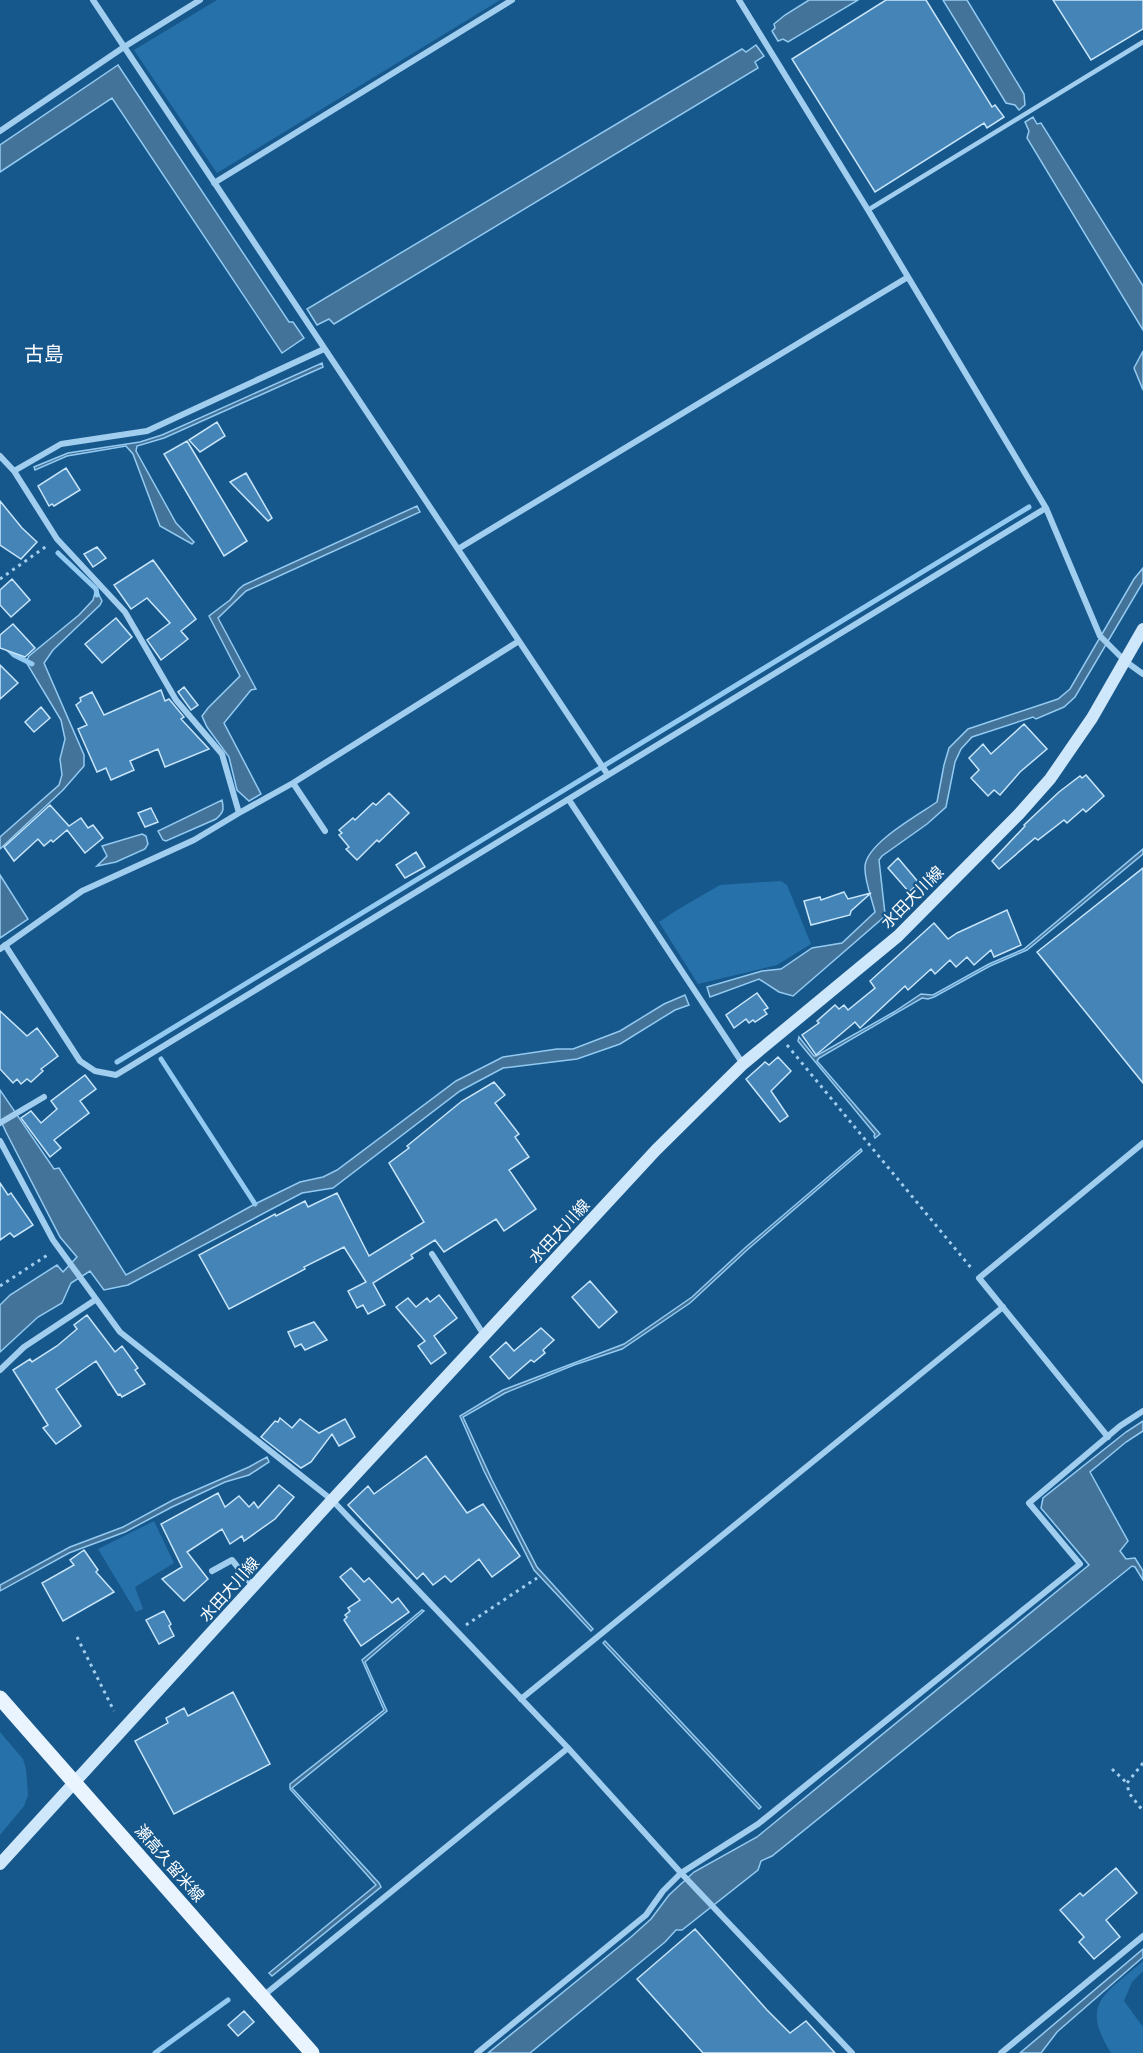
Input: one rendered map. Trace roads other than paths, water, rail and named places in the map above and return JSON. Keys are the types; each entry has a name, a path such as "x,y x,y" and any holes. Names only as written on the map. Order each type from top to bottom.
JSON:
{"main road":[{"name":"水田大川線","path":"0,1864 656,1150 744,1064 898,936 1019,814 1050,779 1086,727 1143,629"},
{"name":"瀬高久留米線","path":"0,1698 312,2053"}],"street":[{"path":"93,0 608,775"},
{"path":"0,131 124,47 200,0"},
{"path":"214,183 512,0"},
{"path":"739,0 1046,508 1100,636 1125,661 1143,674"},
{"path":"458,549 908,277"},
{"path":"14,471 61,444 147,431 324,349"},
{"path":"0,456 14,471 57,539 125,612 176,700 222,754 239,813"},
{"path":"519,641 293,783 194,840 82,891 3,947 80,1061 95,1071 116,1075 1046,508"},
{"path":"293,783 325,831"},
{"path":"569,800 744,1064"},
{"path":"0,1123 44,1097"},
{"path":"0,1141 2,1150 58,1247 120,1332 332,1500 455,1632 568,1748 683,1875 852,2053"},
{"path":"1108,1437 979,1278 1143,1143"},
{"path":"432,1254 484,1335"},
{"path":"0,1370 24,1347 95,1300"},
{"path":"521,1699 1003,1307"},
{"path":"477,2053 646,1915 663,1891 758,1824 1080,1564 1029,1503 1120,1425 1143,1411"},
{"path":"212,1570 232,1560 254,1587"},
{"path":"263,1997 568,1748"},
{"path":"1001,2053 1111,1965 1143,1936"}],"lane":[{"path":"868,210 1143,42"}],"waterway":[{"path":"117,1062 1029,507"},
{"path":"58,553 96,589 97,595"},
{"path":"0,641 14,655 32,664"},
{"path":"161,1059 255,1204"},
{"path":"155,2053 228,2000"}],"district":[{"name":"古島","path":"44,354"}]}
